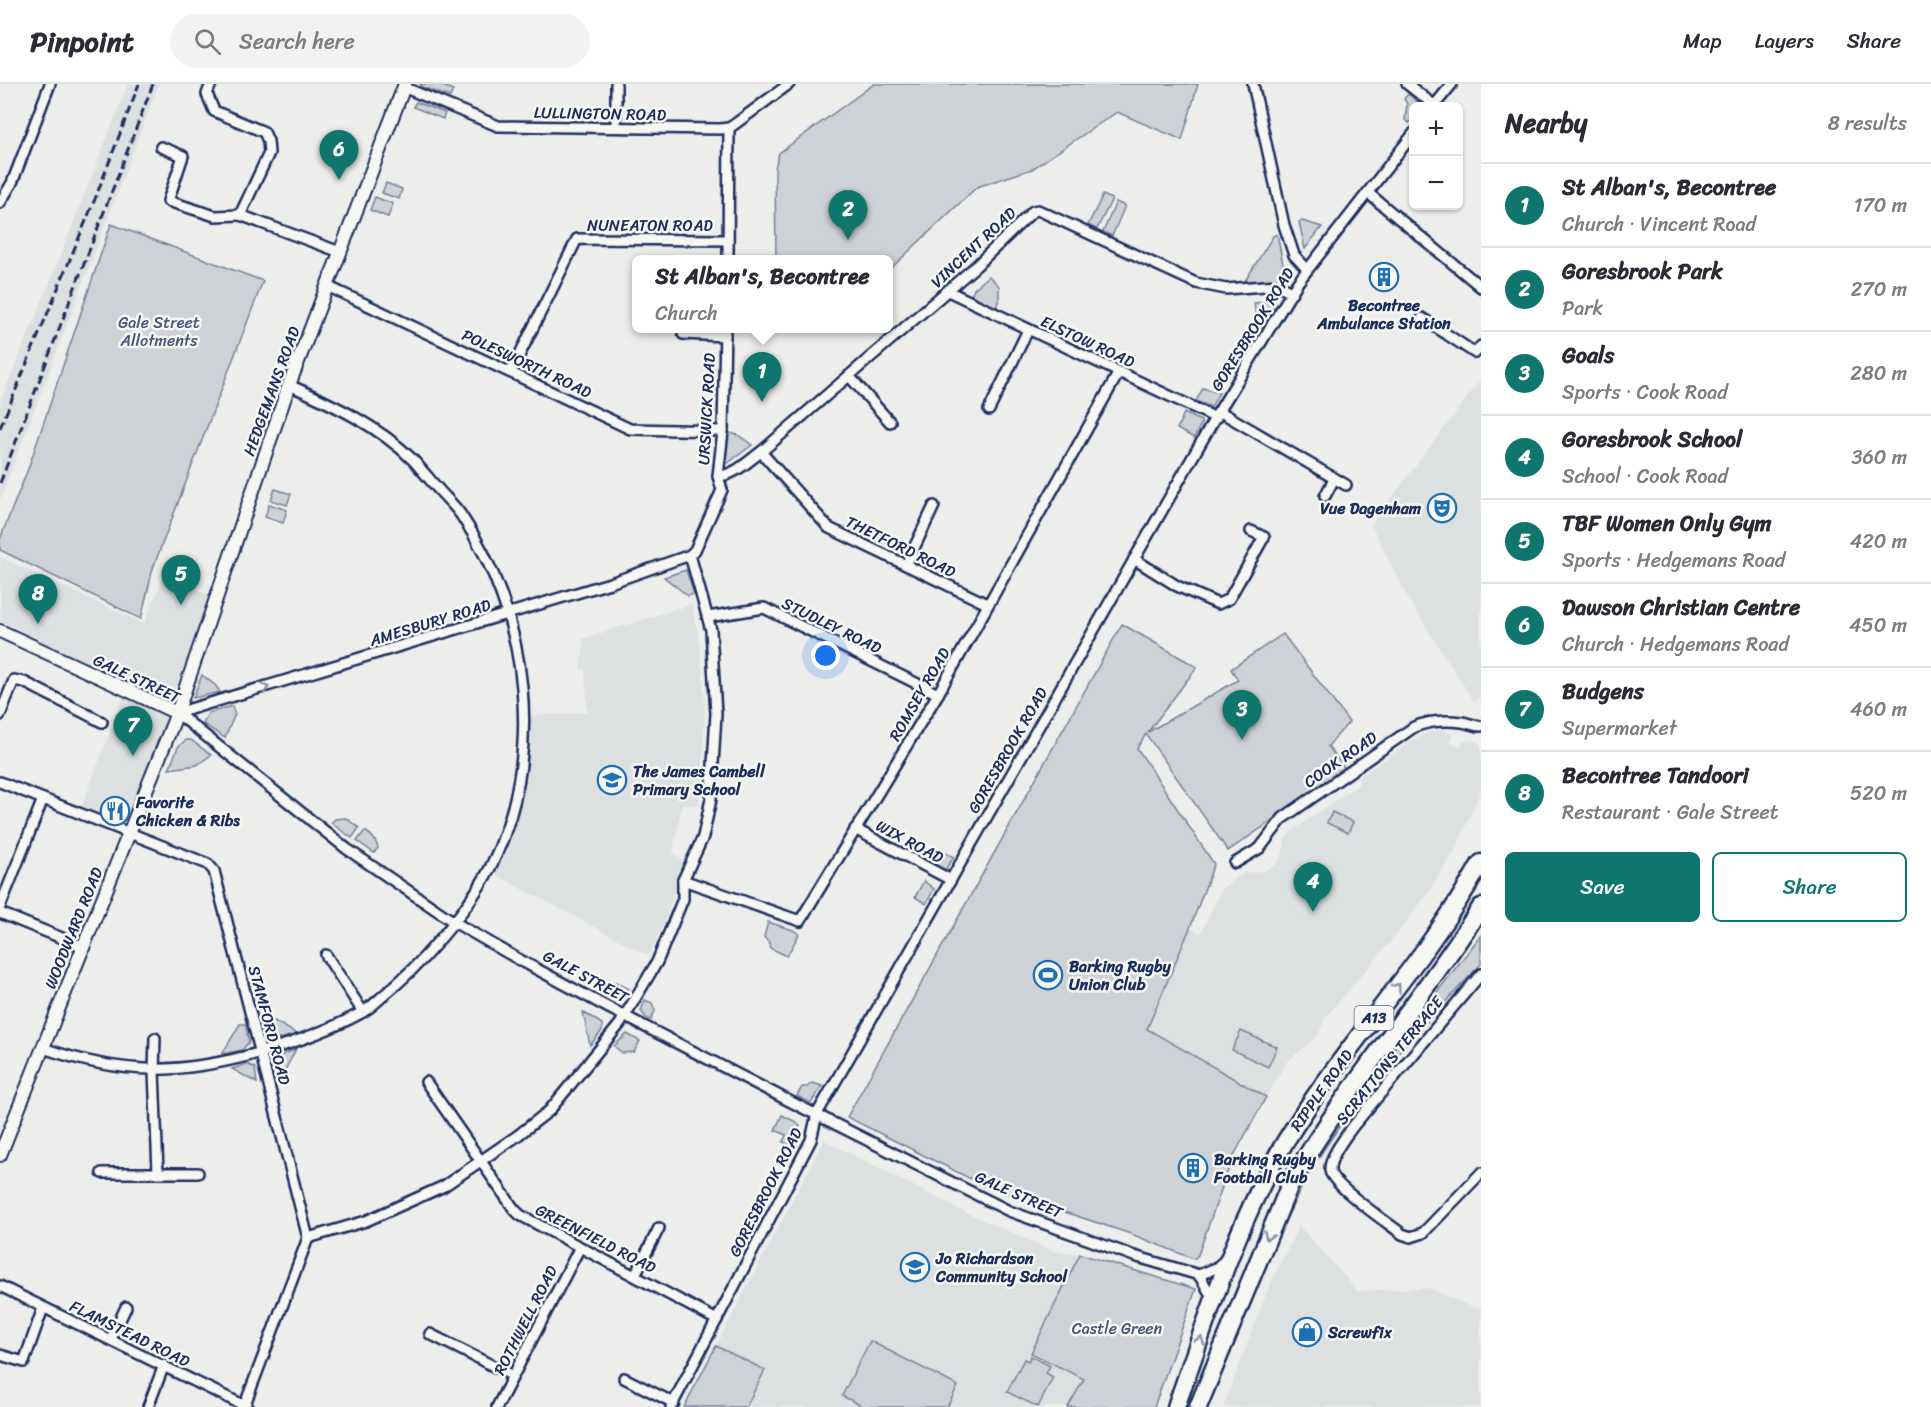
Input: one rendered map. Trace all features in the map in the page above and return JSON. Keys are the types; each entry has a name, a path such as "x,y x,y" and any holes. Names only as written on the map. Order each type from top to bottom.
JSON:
{"highway":[{"name":"RIPPLE ROAD","path":"1176,1407 1214,1300 1252,1204 1286,1141 1326,1080 1436,938 1481,863"},
{"name":"RIPPLE ROAD","path":"1198,1407 1291,1182 1368,1064 1458,943 1481,907"}],"street":[{"path":"0,202 12,183 50,84"},
{"path":"211,84 207,94 214,111 264,132 268,141 269,153 240,215"},
{"path":"616,84 616,127"},
{"path":"728,255 729,128 789,84"},
{"path":"1253,84 1287,236 1294,255 1307,269"},
{"path":"1407,84 1429,102"},
{"path":"1437,102 1452,84"},
{"name":"LULLINGTON ROAD","path":"404,86 498,126 729,128"},
{"name":"HEDGEMANS ROAD","path":"177,713 289,385 404,86"},
{"name":"GORESBROOK ROAD","path":"672,1405 811,1140 817,1114 1217,415 1307,269 1409,138"},
{"path":"161,147 183,156 168,201 214,216 240,215 340,252"},
{"path":"1368,193 1481,286"},
{"name":"VINCENT ROAD","path":"718,476 725,476 733,472 761,452 948,291 1030,214 1038,210 1203,285 1226,289 1277,285 1292,292"},
{"name":"NUNEATON ROAD","path":"511,372 577,240 728,240"},
{"name":"POLESWORTH ROAD","path":"327,286 630,429 723,431"},
{"name":"ELSTOW ROAD","path":"948,291 1119,372 1217,415 1346,485"},
{"path":"1422,318 1475,353 1481,346"},
{"path":"989,410 1028,330"},
{"path":"683,334 704,333"},
{"name":"URSWICK ROAD","path":"690,555 695,550 722,490 718,476 723,431 725,333"},
{"name":"ROMSEY ROAD","path":"683,880 800,921 938,694 1119,372"},
{"path":"849,376 890,422"},
{"path":"43,1048 99,1065 154,1071 206,1066 307,1038 363,1012 415,969 454,922 472,898 491,865 508,822 519,779 524,708 520,670 508,613 490,568 460,514 412,459 381,434 328,402 289,385"},
{"name":"THETFORD ROAD","path":"761,452 829,528 987,604"},
{"path":"1325,496 1334,479"},
{"path":"906,566 934,506"},
{"path":"1134,559 1177,586 1218,604 1229,599 1264,537 1251,531"},
{"path":"245,1407 308,1238 340,1230 444,1186 549,1111 620,1024 664,947 683,899 683,880 703,837 711,799 716,714 708,617 690,555"},
{"name":"AMESBURY ROAD","path":"177,713 609,583 690,555"},
{"name":"STUDLEY ROAD","path":"708,617 764,608 938,694"},
{"name":"GALE STREET","path":"0,631 177,713 347,849 454,922 518,959 1009,1211 1134,1256 1199,1275"},
{"path":"0,715 14,680 24,682 102,722"},
{"name":"WOODWARD ROAD","path":"0,1155 177,713"},
{"name":"COOK ROAD","path":"1235,863 1260,848 1283,818 1414,727 1435,721 1465,722 1481,726"},
{"name":"STAMFORD ROAD","path":"0,782 208,864 214,871 308,1238"},
{"path":"0,907 43,799"},
{"name":"WIX ROAD","path":"855,829 951,880"},
{"path":"0,913 84,947"},
{"path":"326,955 363,1012"},
{"name":"SCRATTONS TERRACE","path":"1481,974 1354,1125 1340,1145 1330,1164 1329,1171 1336,1183 1402,1234 1411,1237 1423,1233 1481,1173"},
{"path":"155,1038 158,1173"},
{"name":"GREENFIELD ROAD","path":"426,1082 520,1215 717,1320"},
{"path":"102,1173 198,1173"},
{"path":"635,1275 659,1228"},
{"name":"ROTHWELL ROAD","path":"497,1407 580,1246"},
{"path":"1214,1300 1199,1275 1216,1268 1231,1255"},
{"name":"FLAMSTEAD ROAD","path":"0,1286 245,1407"},
{"path":"111,1339 126,1307"},
{"path":"0,1355 24,1362 44,1308"},
{"path":"430,1334 513,1376"},
{"path":"148,1407 164,1365"},
{"path":"624,1378 672,1405"}],"shaded area":[{"path":"128,84 159,84 0,500 0,402"},
{"path":"1481,379 1481,697 1474,702 1410,602 1371,525"},
{"path":"0,557 144,624 163,577 210,595 176,694 129,818 124,822 118,824 81,809 128,684 0,621"},
{"name":"The James Cambell Primary School","path":"692,604 700,646 705,702 703,764 698,806 682,804 673,852 685,863 665,920 649,956 494,874 508,842 521,796 530,737 529,716 587,712 585,669 580,669 584,646 582,639"},
{"path":"1441,730 1453,734 1449,742 1460,747 1463,742 1471,740 1481,744 1481,790 1457,847 1426,896 1392,940 1325,1018 1318,1036 1287,1062 1266,1097 1147,1029 1190,928 1201,933 1222,888 1244,873 1263,871 1275,865 1282,855 1285,840 1292,831 1359,784 1359,778 1412,740"},
{"name":"Jo Richardson Community School","path":"824,1140 958,1209 1053,1251 1080,1254 1031,1353 1084,1380 1068,1407 746,1407 765,1370 716,1346"},
{"path":"1299,1226 1358,1291 1429,1288 1475,1308 1481,1307 1481,1407 1223,1407 1269,1286"}],"green space":[{"path":"420,84 438,84 453,90 450,97 422,87"},
{"path":"874,84 1198,84 1182,140 1117,112 1032,169 977,187 893,266 893,255 776,255 775,168 779,153"},
{"path":"1408,94 1417,102 1409,102 1409,123 1405,120 1407,104 1404,99"},
{"path":"416,102 445,113 443,119 413,107"},
{"path":"386,183 402,189 399,199 382,193"},
{"path":"1103,195 1112,199 1097,229 1088,225"},
{"path":"375,197 393,204 388,217 370,210"},
{"path":"1116,202 1125,206 1112,236 1103,232"},
{"path":"1299,222 1322,227 1305,249"},
{"name":"Gale Street Allotments","path":"111,224 263,281 153,568 141,619 0,550 0,539 28,469"},
{"path":"1277,234 1286,279 1245,284 1273,236"},
{"path":"989,276 999,286 996,308 971,296 974,289"},
{"path":"1275,301 1262,325 1256,318 1254,303"},
{"path":"1203,388 1219,393 1211,407 1196,401"},
{"path":"1184,413 1201,421 1194,438 1177,429"},
{"path":"725,432 738,435 752,445 728,463 724,460"},
{"path":"275,489 291,494 287,505 271,500"},
{"path":"269,504 287,510 283,523 265,517"},
{"path":"686,570 694,594 688,596 664,577"},
{"name":"Barking Rugby Union Club","path":"1122,624 1197,667 1148,732 1238,680 1231,669 1283,634 1349,722 1328,746 1346,770 1228,851 1146,734 1137,748 1214,864 1190,928 1147,1029 1266,1097 1232,1159 1198,1255 1194,1259 1131,1234 983,1185 847,1117"},
{"path":"202,675 215,685 220,692 193,698"},
{"path":"232,706 235,714 225,738 203,724 208,713"},
{"path":"186,740 191,740 211,755 197,765 169,769 178,747"},
{"path":"1332,812 1353,822 1348,833 1327,823"},
{"path":"346,818 359,828 352,838 331,823 335,819"},
{"path":"365,831 376,842 378,848 374,853 357,841"},
{"path":"942,851 954,857 943,873 933,868"},
{"path":"924,881 934,889 926,904 915,897"},
{"path":"768,922 799,934 787,956 770,948 769,942 764,937"},
{"path":"1481,935 1481,964 1376,1076 1311,1169 1286,1219 1284,1218 1323,1142 1367,1080 1369,1081"},
{"path":"616,982 629,989 620,1001 609,995"},
{"path":"645,1000 652,1003 655,1011 651,1020 646,1018 641,1011"},
{"path":"583,1012 602,1024 602,1031 590,1045"},
{"path":"262,1014 297,1034 275,1040 267,1036"},
{"path":"240,1024 245,1024 249,1042 242,1050 222,1054"},
{"path":"1241,1031 1277,1047 1268,1067 1232,1050"},
{"path":"627,1034 640,1041 634,1052 622,1053 614,1046"},
{"path":"296,1049 279,1082 275,1066 280,1056"},
{"path":"247,1064 255,1068 257,1083 232,1069"},
{"path":"812,1083 822,1086 811,1103 797,1096 802,1087 807,1087"},
{"path":"782,1115 800,1126 790,1146 783,1142 786,1135 775,1130"},
{"name":"Castle Green","path":"1080,1254 1196,1289 1154,1407 1068,1407 1084,1379 1031,1353"},
{"path":"870,1341 958,1386 947,1407 864,1407 842,1396"},
{"path":"716,1346 765,1370 746,1407 684,1407"},
{"path":"1031,1356 1050,1366 1046,1373 1053,1377 1038,1407 1007,1392 1024,1359 1028,1361"}],"railway":[{"path":"0,428 95,199 139,84"},
{"path":"0,483 153,84"}],"place":[{"name":"Dawson Christian Centre","path":"339,180"},
{"name":"Goresbrook Park","path":"848,240"},
{"name":"Becontree Ambulance Station","path":"1384,277"},
{"name":"St Alban's, Becontree","path":"762,402"},
{"name":"Vue Dagenham","path":"1442,508"},
{"name":"TBF Women Only Gym","path":"181,605"},
{"name":"Becontree Tandoori","path":"38,624"},
{"name":"Goals","path":"1242,740"},
{"name":"Budgens","path":"133,756"},
{"name":"The James Cambell Primary School","path":"612,780"},
{"name":"Favorite Chicken & Ribs","path":"115,811"},
{"name":"Goresbrook School","path":"1313,912"},
{"name":"Barking Rugby Union Club","path":"1048,975"},
{"name":"Barking Rugby Football Club","path":"1193,1168"},
{"name":"Jo Richardson Community School","path":"915,1267"},
{"name":"Screwfix","path":"1307,1332"}]}
